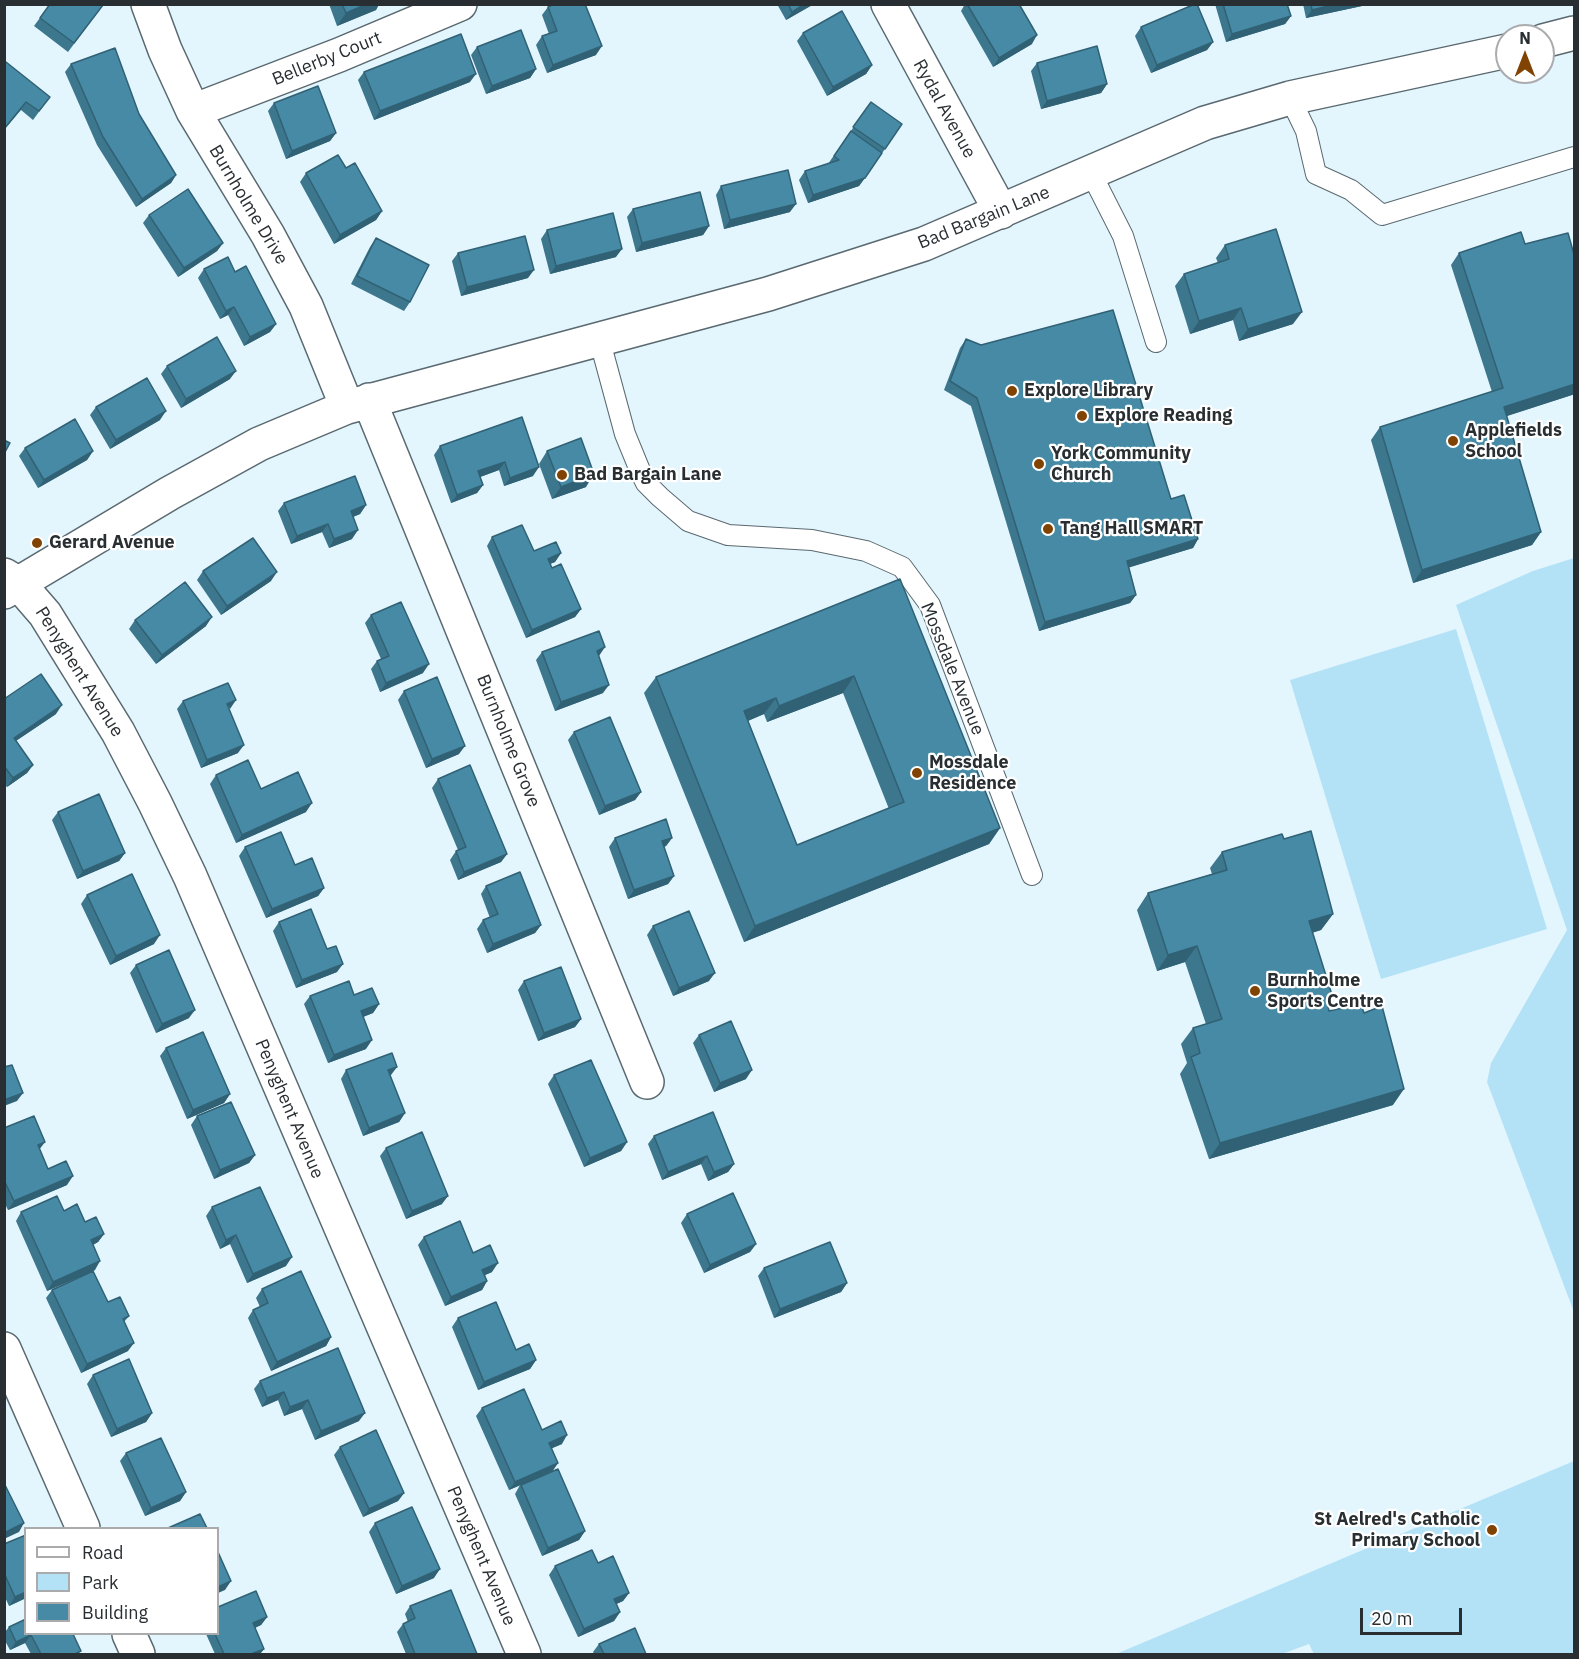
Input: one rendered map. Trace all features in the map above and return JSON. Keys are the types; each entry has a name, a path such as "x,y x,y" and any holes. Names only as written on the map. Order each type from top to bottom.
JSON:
{"street":[{"name":"Burnholme Drive","path":"148,4 165,50 193,111 268,235 358,404"},
{"name":"Bellerby Court","path":"193,111 460,4"},
{"name":"Rydal Avenue","path":"888,4 1001,212"},
{"path":"1555,38 1575,33"},
{"name":"Bad Bargain Lane","path":"9,584 259,444 358,404 768,294 924,244 1205,123 1290,98 1495,54"},
{"name":"Burnholme Grove","path":"358,404 647,1082"},
{"name":"Penyghent Avenue","path":"9,584 45,614 118,732 155,803 190,876 524,1654"},
{"path":"4,1349 83,1527"},
{"path":"129,1635 138,1654"}],"lane":[{"path":"1290,98 1306,131 1316,174 1351,190 1382,215 1575,157"},
{"path":"1091,173 1123,236 1156,342"},
{"name":"Mossdale Avenue","path":"599,339 625,434 641,473 646,483 688,521 728,536 812,540 866,551 902,567 912,579 930,605 1032,875"}],"green space":[{"path":"1574,558 1574,1312 1487,1082 1491,1063 1567,930 1456,605 1533,571"},
{"path":"1456,629 1547,929 1381,979 1290,680"},
{"name":"St Aelred's Catholic Primary School","path":"1574,1461 1574,1654 1314,1654 1309,1644 1282,1654 1116,1654"}],"building":[{"path":"50,4 103,5 74,43 40,18"},
{"path":"342,4 367,4 346,13"},
{"path":"554,4 585,4 602,46 553,65 542,36 557,31 548,7"},
{"path":"788,4 804,4 792,12"},
{"path":"967,4 1019,4 1037,35 999,58"},
{"path":"1197,4 1213,42 1157,65 1141,27"},
{"path":"1223,4 1287,4 1291,16 1232,34"},
{"path":"1311,4 1336,4 1312,10"},
{"path":"842,11 872,65 833,87 803,33"},
{"path":"521,30 536,69 492,86 477,47"},
{"path":"461,34 476,74 380,111 364,72"},
{"path":"1097,46 1107,84 1047,101 1037,63"},
{"path":"115,48 139,114 176,175 142,199 103,137 71,64"},
{"path":"6,62 50,97 39,111 26,102 4,129 4,64"},
{"path":"318,86 336,133 292,151 274,103"},
{"path":"871,102 902,124 885,149 853,127"},
{"path":"851,131 882,153 865,178 813,195 805,171 839,160 834,156"},
{"path":"338,155 346,168 355,163 382,211 340,235 306,173"},
{"path":"788,170 796,204 730,220 721,186"},
{"path":"188,189 223,243 184,268 149,215"},
{"path":"700,192 709,226 642,243 633,209"},
{"path":"613,213 622,249 556,266 547,230"},
{"path":"1276,229 1302,312 1248,329 1241,308 1199,321 1184,274 1229,259 1225,245"},
{"path":"1521,232 1525,244 1568,233 1575,258 1575,384 1504,407 1541,532 1422,570 1380,427 1503,388 1459,253"},
{"path":"525,236 534,270 467,287 458,253"},
{"path":"376,238 429,265 410,302 357,276"},
{"path":"228,257 235,272 246,266 276,324 250,337 234,307 226,311 204,269"},
{"path":"1113,310 1171,499 1184,495 1198,539 1127,561 1136,595 1045,622 977,398 950,381 966,339 981,345"},
{"path":"217,337 236,371 186,399 167,366"},
{"path":"147,378 166,411 116,440 96,407"},
{"path":"522,417 539,467 510,478 505,462 478,471 483,485 457,495 440,446"},
{"path":"75,419 93,451 44,480 25,448"},
{"path":"581,438 594,474 561,487 547,451"},
{"path":"4,440 10,443 4,454"},
{"path":"355,476 366,505 351,511 358,530 334,539 328,524 297,536 284,503"},
{"path":"522,525 534,551 556,542 561,553 548,559 552,568 561,564 581,609 532,630 492,537"},
{"path":"253,538 277,572 227,606 203,571"},
{"name":"Mossdale Residence","path":"900,579 1000,828 755,926 656,677","holes":["854,676 904,802 797,845 744,711 776,698 779,706"]},
{"path":"185,582 212,617 162,655 135,620"},
{"path":"401,602 429,664 386,683 377,661 389,656 371,615"},
{"path":"599,631 605,647 597,651 609,685 561,702 542,652"},
{"path":"41,674 62,705 14,738 33,765 13,778 4,766 4,699"},
{"path":"437,677 465,746 432,759 404,691"},
{"path":"228,683 236,700 227,704 244,745 207,760 183,701"},
{"path":"610,717 641,792 605,806 574,732"},
{"path":"248,760 261,789 298,772 312,803 242,835 216,775"},
{"path":"470,765 507,854 464,872 456,851 466,847 438,779"},
{"path":"99,794 125,853 83,871 58,812"},
{"path":"666,819 672,838 662,841 674,876 634,890 615,838"},
{"name":"Burnholme Sports Centre","path":"1311,831 1333,914 1309,921 1332,995 1326,998 1329,1011 1361,1004 1364,1013 1382,1006 1404,1089 1220,1143 1191,1057 1200,1053 1193,1028 1222,1019 1197,946 1168,955 1148,893 1227,870 1222,852 1282,834 1284,839"},
{"path":"281,832 295,865 312,858 324,888 272,909 245,847"},
{"path":"520,872 541,925 493,944 483,920 498,914 486,886"},
{"path":"132,874 160,935 116,956 87,895"},
{"path":"311,909 327,949 336,946 343,964 302,980 279,922"},
{"path":"689,911 715,973 679,988 653,926"},
{"path":"169,950 195,1010 162,1024 136,965"},
{"path":"561,967 581,1019 544,1033 524,981"},
{"path":"349,981 354,995 372,988 379,1004 361,1011 372,1040 334,1055 310,996"},
{"path":"731,1021 752,1070 720,1083 699,1035"},
{"path":"203,1032 230,1094 193,1110 166,1048"},
{"path":"392,1053 397,1067 388,1070 405,1113 369,1128 346,1070"},
{"path":"591,1060 627,1142 590,1158 554,1075"},
{"path":"12,1065 23,1093 4,1100 4,1067"},
{"path":"231,1102 255,1155 220,1170 197,1116"},
{"path":"713,1112 734,1164 714,1172 707,1156 668,1172 654,1136"},
{"path":"34,1116 45,1142 38,1145 48,1169 66,1161 73,1176 14,1201 4,1180 4,1128"},
{"path":"422,1132 448,1196 412,1211 386,1148"},
{"path":"260,1187 292,1257 253,1274 236,1235 226,1240 212,1207"},
{"path":"733,1193 756,1244 710,1265 687,1214"},
{"path":"57,1196 64,1211 77,1204 85,1222 96,1217 104,1234 91,1240 100,1261 53,1282 21,1212"},
{"path":"460,1221 473,1253 490,1245 498,1263 482,1270 487,1281 451,1297 424,1237"},
{"path":"830,1242 847,1283 780,1309 764,1268"},
{"path":"93,1271 108,1302 120,1297 129,1316 123,1319 134,1343 87,1364 52,1290"},
{"path":"301,1271 331,1337 277,1362 253,1310 268,1303 262,1289"},
{"path":"496,1302 516,1350 529,1344 536,1360 484,1382 458,1318"},
{"path":"338,1348 365,1413 321,1431 308,1400 290,1407 284,1392 267,1398 260,1381"},
{"path":"129,1359 152,1413 117,1429 93,1375"},
{"path":"524,1389 542,1430 561,1421 567,1435 549,1443 558,1463 515,1482 482,1408"},
{"path":"376,1430 404,1493 369,1509 340,1447"},
{"path":"161,1438 186,1492 151,1508 126,1453"},
{"path":"558,1469 585,1531 548,1548 521,1485"},
{"path":"4,1483 24,1523 4,1533"},
{"path":"412,1507 440,1569 402,1586 375,1523"},
{"path":"200,1514 206,1527 170,1527"},
{"path":"24,1536 24,1593 15,1597 4,1573 4,1544"},
{"path":"592,1550 598,1563 613,1556 629,1593 614,1599 620,1612 584,1629 555,1566"},
{"path":"219,1554 231,1581 219,1587"},
{"path":"451,1590 477,1654 415,1654 403,1624 415,1618 410,1606"},
{"path":"256,1591 267,1617 253,1623 264,1649 251,1654 224,1654 215,1635 219,1635 219,1607"},
{"path":"24,1620 24,1635 31,1635 16,1642 9,1627"},
{"path":"635,1628 646,1654 604,1654 599,1644"},
{"path":"31,1635 73,1635 81,1651 75,1654 41,1654"}],"place":[{"name":"Explore Library","path":"1012,391"},
{"name":"Explore Reading","path":"1082,416"},
{"name":"Applefields School","path":"1453,441"},
{"name":"York Community Church","path":"1039,464"},
{"name":"Bad Bargain Lane","path":"562,475"},
{"name":"Tang Hall SMART","path":"1048,529"},
{"name":"Gerard Avenue","path":"37,543"},
{"name":"Mossdale Residence","path":"917,773"},
{"name":"Burnholme Sports Centre","path":"1255,991"},
{"name":"St Aelred's Catholic Primary School","path":"1492,1530"}]}
